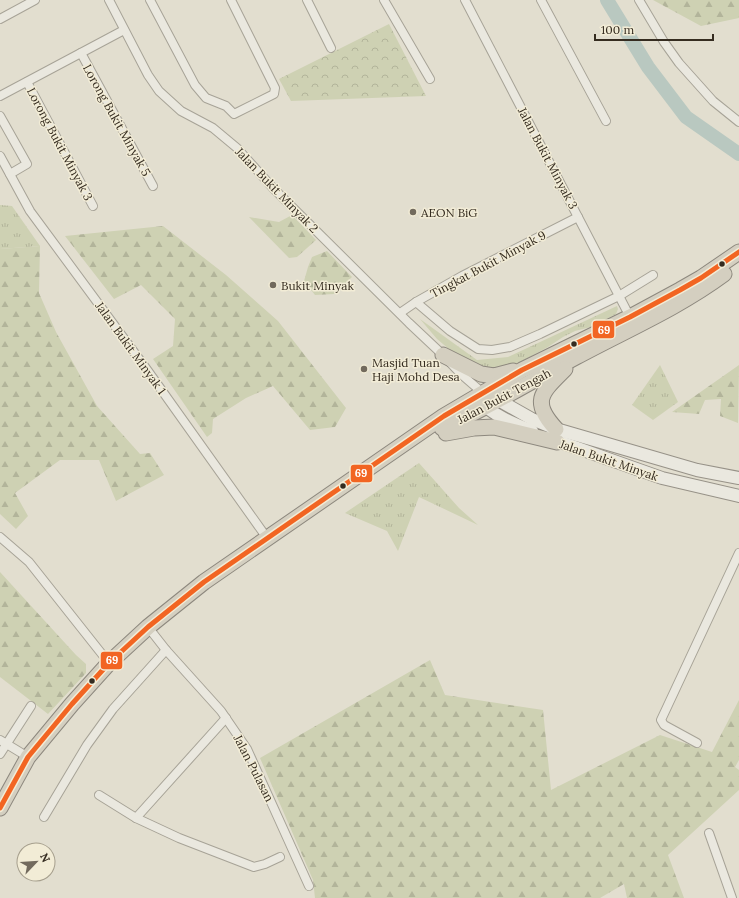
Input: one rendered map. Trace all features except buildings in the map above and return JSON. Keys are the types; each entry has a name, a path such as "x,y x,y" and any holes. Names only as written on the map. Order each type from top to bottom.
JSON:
{"highway":[{"name":"Jalan Bukit Tengah","path":"399,448 444,416 482,399 522,370 630,316 701,278 739,252"},
{"name":"Jalan Bukit Tengah","path":"482,399 499,400 576,357 686,300 739,263"},
{"path":"443,355 480,374 494,376 522,370"},
{"path":"557,435 542,410 542,400 545,389 576,357"},
{"path":"0,808 28,757 72,704 110,663 148,627 204,582 399,448 441,434 463,429 484,427 557,435"}],"main road":[{"name":"Jalan Bukit Minyak","path":"482,399 506,420 557,435 697,470 739,478"},
{"name":"Jalan Bukit Minyak","path":"499,400 557,435 662,478 739,496"}],"street":[{"path":"0,19 35,0"},
{"name":"Jalan Bukit Minyak 2","path":"109,0 148,75 159,91 181,111 213,128 237,148 273,188 443,355 482,399"},
{"path":"150,0 195,85 206,98 226,106 234,114 274,94 275,88 232,0"},
{"path":"307,0 331,48"},
{"path":"384,0 430,79"},
{"name":"Jalan Bukit Minyak 3","path":"465,0 630,316"},
{"path":"541,0 606,121"},
{"path":"640,0 664,42 679,63 713,101 739,122"},
{"path":"0,96 124,30"},
{"name":"Lorong Bukit Minyak 5","path":"81,53 153,186"},
{"name":"Lorong Bukit Minyak 3","path":"27,82 93,206"},
{"path":"0,116 27,164 10,174"},
{"name":"Jalan Bukit Minyak 1","path":"0,156 30,211 148,371 267,538"},
{"name":"Tingkat Bukit Minyak 9","path":"400,313 416,302 462,276 578,216"},
{"path":"416,302 450,331 478,350 492,350 510,347 619,296 653,274"},
{"path":"0,537 29,562 110,663"},
{"path":"697,743 664,725 661,720 739,553"},
{"name":"Jalan Pulasan","path":"148,627 166,650 221,711 250,755 308,886"},
{"path":"44,816 87,745 112,709 166,650"},
{"path":"0,754 3,742 31,706"},
{"path":"136,818 226,718"},
{"path":"3,742 28,757"},
{"path":"99,795 136,818 179,838 254,867 280,857"},
{"path":"709,834 732,898"}],"green space":[{"path":"653,0 739,0 739,18 701,26"},
{"path":"389,24 426,96 291,101 279,79"},
{"path":"0,205 12,206 40,246 0,249"},
{"path":"292,215 316,240 297,257 289,258 249,217 279,222"},
{"path":"163,226 226,275 278,321 346,408 335,427 310,430 273,386 246,398 213,419 212,433 207,437 153,359 173,346 175,319 141,285 114,299 65,236"},
{"path":"40,246 39,293 56,332 97,406 140,454 150,453 164,475 116,501 99,460 60,460 15,493 28,516 16,529 0,514 0,249"},
{"path":"327,251 352,277 334,294 315,295 304,281 312,257"},
{"path":"617,306 618,309 616,314 591,327 575,331 505,370 496,373 462,360 437,339 420,319 477,360 508,357"},
{"path":"660,365 678,402 653,420 632,405"},
{"path":"739,365 738,423 720,416 721,399 705,400 699,414 672,412"},
{"path":"419,463 459,508 478,525 419,497 398,551 387,531 345,513"},
{"path":"0,572 86,664 86,673 48,714 0,677"},
{"path":"430,660 445,695 543,710 551,790 660,735 712,752 739,700 739,760 735,767 739,770 739,790 668,855 684,898 627,898 624,884 600,898 315,898 313,880 260,758"}],"waterway":[{"path":"607,0 648,67 686,117 739,154"}],"transit line":[{"name":"69","path":"0,808 28,757 72,704 109,663 148,627 204,582 444,416 522,370 630,317 680,290 701,278 739,252"}],"place":[{"name":"AEON BiG","path":"413,212"},
{"name":"Bukit Minyak","path":"273,285"},
{"name":"Masjid Tuan Haji Mohd Desa","path":"364,369"}]}
